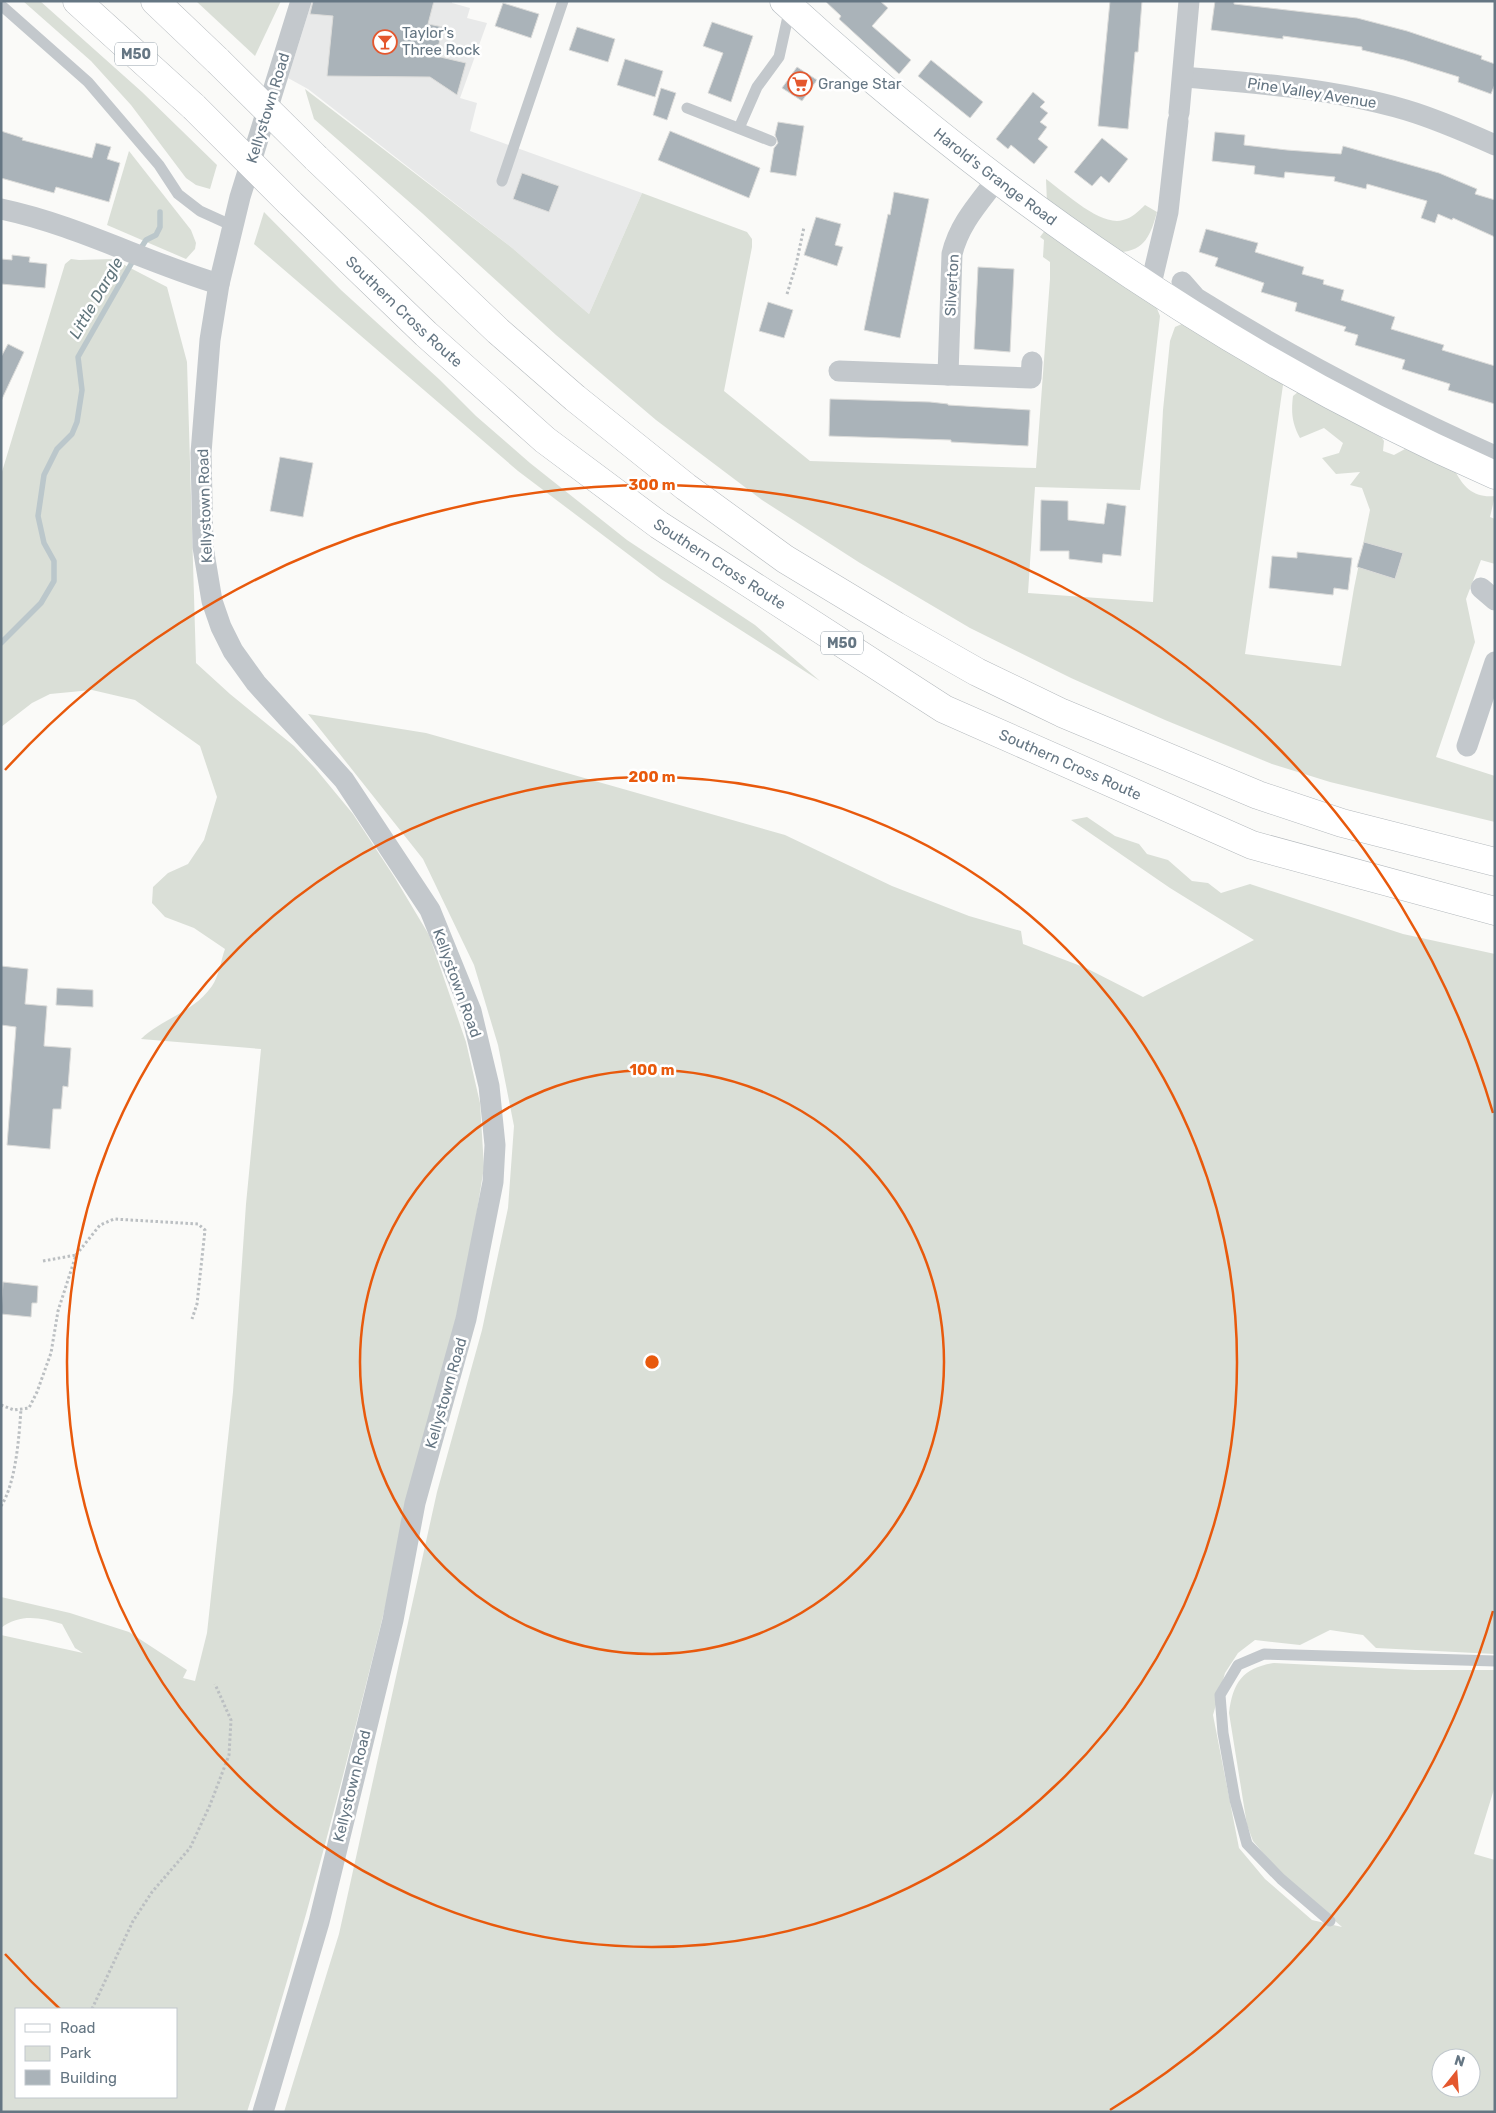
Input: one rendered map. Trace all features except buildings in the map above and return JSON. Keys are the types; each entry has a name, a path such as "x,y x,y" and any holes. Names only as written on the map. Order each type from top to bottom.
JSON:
{"main road":[{"name":"Southern Cross Route","path":"78,1 194,107 426,334 545,440 659,526 944,709 1252,845 1495,911"},
{"name":"M50","path":"155,1 316,158 498,331 575,398 686,487 785,559 976,672 1062,713 1258,795 1342,823 1495,862"},
{"name":"Harold's Grange Road","path":"790,6 895,99 997,179 1150,288 1225,327 1318,380 1416,430 1495,475"}],"street":[{"name":"Kellystown Road","path":"264,2112 320,1922 393,1620 415,1503 466,1319 493,1182 495,1145 489,1086 471,1011 430,910 344,780 256,683 233,651 221,628 212,601 203,548 201,453 210,340 219,284 233,226 301,1"},
{"path":"1150,288 1168,212 1190,1"},
{"name":"Pine Valley Avenue","path":"1183,76 1294,88 1372,101 1435,120 1495,145"},
{"name":"Silverton","path":"948,375 952,254 963,224 997,179"},
{"path":"1,209 70,228 180,273 219,284"},
{"name":"Harold's Grange Road","path":"1182,282 1225,327"},
{"path":"839,371 1031,378 1032,362"},
{"name":"Harold's Grange Road","path":"1416,430 1495,456"},
{"path":"1467,746 1495,662"}],"lane":[{"path":"502,181 563,1"},
{"path":"1,5 88,82 159,166 178,194 200,210 233,226"},
{"path":"739,128 757,87 779,57 790,6"},
{"path":"687,108 771,141"},
{"path":"1330,1921 1281,1880 1247,1844 1235,1800 1223,1733 1220,1695 1238,1665 1264,1654 1495,1661"}],"path":[{"path":"787,294 796,265 804,227"},
{"path":"1,1405 14,1410 29,1408 51,1353 58,1311 76,1255 100,1225 114,1219 198,1224 205,1230 197,1304 192,1319"},
{"path":"44,1261 76,1255"},
{"path":"1,1506 7,1498 18,1446 21,1409"},
{"path":"92,2008 133,1921 152,1892 190,1848 210,1805 228,1754 231,1720 216,1684"}],"shaded area":[{"path":"312,1 452,1 452,3 470,8 467,18 487,23 460,98 477,103 470,131 642,193 589,314 511,247 308,89 288,78"}],"green space":[{"path":"23,1 40,1 142,92 217,165 210,189 196,185 186,178 131,105 91,61"},
{"path":"196,1 281,1 255,56"},
{"path":"305,89 511,247 589,314 642,193 747,232 752,239 752,247 724,391 810,461 1036,468 1050,279 1050,262 1043,257 1044,240 1040,237 1046,229 1156,306 1160,316 1140,490 1035,487 1028,593 1153,602 1163,410 1170,341 1175,327 1184,323 1280,379 1283,385 1245,654 1341,666 1370,510 1362,488 1350,485 1360,472 1336,474 1322,458 1339,453 1343,443 1324,428 1300,438 1293,418 1293,396 1298,392 1382,438 1384,441 1383,451 1394,455 1405,449 1455,471 1470,491 1481,495 1495,496 1490,517 1495,519 1495,564 1481,560 1466,599 1475,642 1436,757 1495,776 1495,822 1330,782 1272,764 1165,720 1071,678 970,628 860,563 762,500 656,420 556,335 422,213 314,119"},
{"path":"129,151 191,230 196,243 195,249 186,259 107,225"},
{"path":"1046,179 1083,207 1114,221 1126,219 1145,205 1157,212 1146,240 1129,251 1120,252 1047,203"},
{"path":"264,212 341,290 440,380 476,416 530,463 627,540 755,625 820,681 661,579 518,471 254,244"},
{"path":"71,259 113,259 167,287 187,362 196,663 230,694 294,746 315,768 353,814 395,878 429,935 466,1042 480,1103 484,1167 470,1255 451,1340 330,1824 277,2016 247,2112 1,2112 1,1635 83,1653 75,1648 62,1624 31,1618 16,1620 1,1628 1,1597 70,1613 129,1632 187,1670 183,1678 195,1681 207,1633 233,1392 246,1204 261,1049 141,1039 159,1025 196,1003 212,986 216,978 225,949 194,928 165,917 152,903 153,887 168,873 188,864 204,840 217,797 200,746 135,700 92,690 50,694 32,703 1,727 1,475 65,264"},
{"path":"308,714 426,733 785,835 892,886 969,916 1021,931 1023,944 1086,968 1143,997 1254,940 1170,888 1071,820 1087,817 1115,836 1139,844 1147,854 1168,860 1192,881 1208,883 1221,893 1250,884 1403,934 1495,954 1495,1654 1376,1648 1363,1635 1330,1630 1300,1645 1255,1640 1238,1653 1225,1673 1213,1715 1239,1848 1265,1879 1312,1920 1342,1927 1278,1871 1253,1841 1247,1825 1229,1713 1233,1693 1241,1678 1254,1669 1274,1663 1415,1670 1495,1670 1495,1786 1474,1854 1495,1860 1495,2112 284,2112 339,1934 437,1492 482,1330 508,1208 514,1126 498,1045 474,965 423,859"}],"waterway":[{"name":"Little Dargle","path":"139,251 146,240 156,235 160,227 160,212"},
{"name":"Little Dargle","path":"1,643 41,603 54,581 54,561 44,543 38,516 44,475 57,449 72,434 77,422 82,390 78,357 134,259"}],"place":[{"name":"Taylor's Three Rock","path":"385,42"},
{"name":"Grange Star","path":"800,84"}]}
